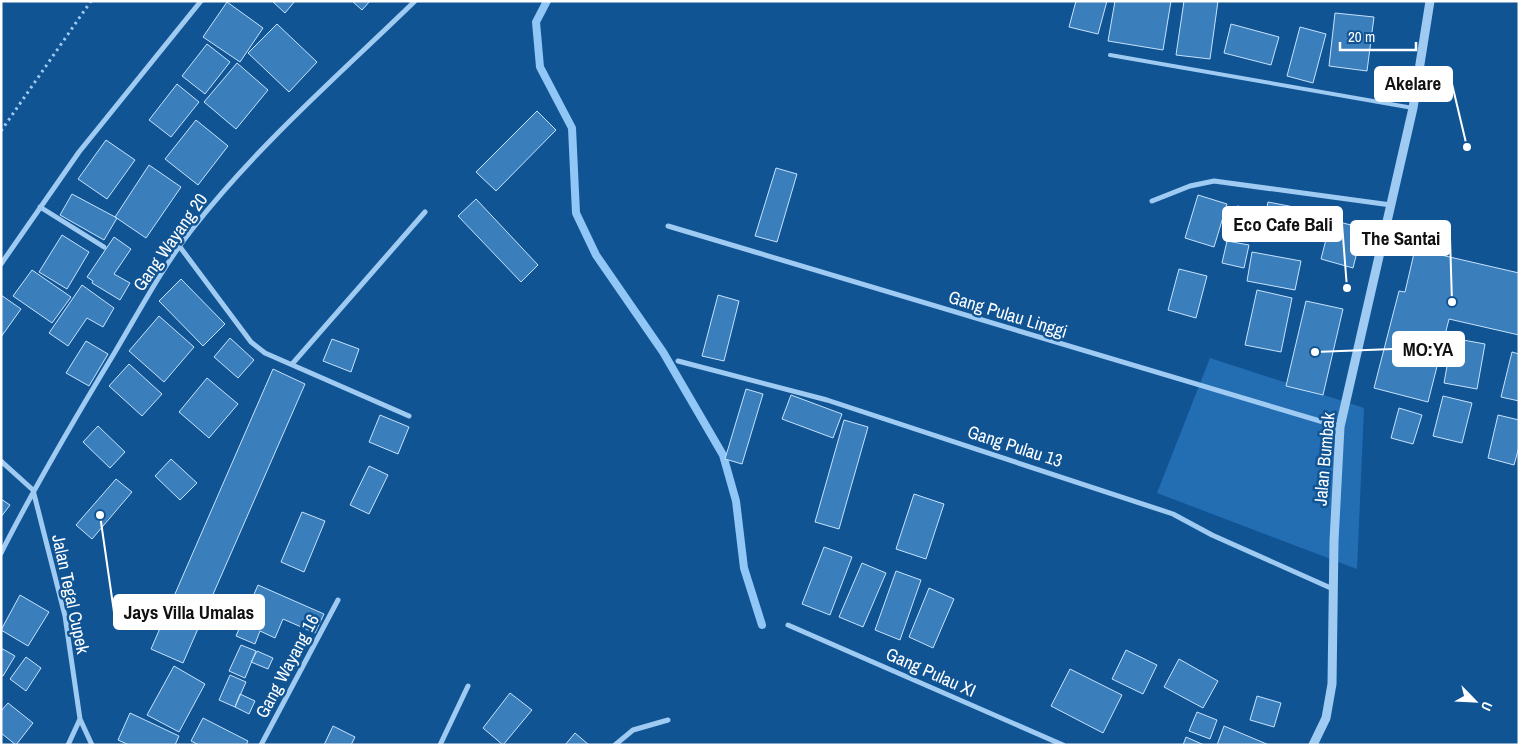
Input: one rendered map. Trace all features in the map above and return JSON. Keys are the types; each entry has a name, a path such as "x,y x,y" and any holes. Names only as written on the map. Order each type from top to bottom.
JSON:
{"street":[{"path":"1,264 40,207 121,99 201,1"},
{"name":"Gang Wayang 20","path":"1,553 32,490 161,275 192,228 230,184 299,113 415,1"},
{"name":"Jalan Bumbak","path":"1313,745 1326,718 1332,684 1333,589 1340,427 1413,108 1430,1"},
{"path":"1152,201 1190,186 1214,181 1391,205"},
{"path":"40,207 104,247"},
{"path":"293,363 425,212"},
{"name":"Gang Pulau Linggi","path":"668,226 1340,427"},
{"path":"180,247 251,342 266,353 293,363 409,416"},
{"name":"Gang Pulau 13","path":"678,361 828,400 1173,514 1212,535 1333,589"},
{"path":"1,460 32,490"},
{"name":"Jalan Tegal Cupek","path":"32,490 65,616 80,719 92,745"},
{"name":"Gang Wayang 16","path":"261,745 338,600"},
{"name":"Gang Pulau XI","path":"788,625 1063,745"},
{"path":"440,745 468,686"},
{"path":"68,745 80,719"},
{"path":"615,745 633,730 668,720"}],"lane":[{"path":"1110,55 1413,108"}],"path":[{"path":"1,131 91,1"}],"shaded area":[{"path":"1210,358 1364,408 1357,569 1157,493"}],"building":[{"path":"272,1 295,1 285,13"},
{"path":"352,1 370,1 362,10"},
{"path":"1076,1 1107,1 1098,34 1069,27"},
{"path":"1115,1 1171,1 1163,50 1108,41"},
{"path":"1184,1 1218,1 1210,59 1176,55"},
{"path":"227,2 263,28 240,62 203,37"},
{"path":"1335,13 1374,17 1367,71 1329,66"},
{"path":"277,24 317,62 289,92 248,53"},
{"path":"1231,24 1279,37 1271,65 1224,53"},
{"path":"1300,27 1326,34 1313,83 1287,76"},
{"path":"207,44 230,62 205,94 182,76"},
{"path":"237,63 268,90 236,129 204,102"},
{"path":"177,84 199,102 171,137 149,120"},
{"path":"537,111 556,130 496,191 476,172"},
{"path":"196,120 228,146 198,185 165,159"},
{"path":"106,140 135,160 107,199 78,179"},
{"path":"149,165 181,187 146,238 115,217"},
{"path":"776,168 797,174 777,242 755,236"},
{"path":"72,194 117,218 104,240 60,215"},
{"path":"1198,195 1227,204 1214,247 1185,238"},
{"path":"476,199 538,265 521,282 458,216"},
{"path":"1268,202 1294,207 1288,235 1263,230"},
{"path":"1237,206 1260,210 1254,241 1231,236"},
{"path":"1331,220 1363,228 1353,268 1321,259"},
{"path":"62,235 89,252 67,289 39,272"},
{"path":"114,237 131,249 114,274 130,283 120,300 92,283 93,281 87,277"},
{"path":"1227,241 1249,245 1244,268 1222,263"},
{"path":"1415,249 1519,273 1519,335 1449,319 1428,402 1374,388 1399,291 1405,292"},
{"path":"1252,252 1301,261 1295,290 1247,281"},
{"path":"1179,269 1207,276 1196,318 1168,310"},
{"path":"32,270 71,297 52,323 13,296"},
{"path":"181,279 225,324 203,346 159,301"},
{"path":"82,285 114,308 103,327 87,318 68,346 49,333"},
{"path":"1257,290 1292,298 1281,352 1245,345"},
{"path":"1,295 21,309 1,337"},
{"path":"718,295 739,301 724,361 702,356"},
{"path":"1306,301 1343,309 1323,395 1286,386"},
{"path":"159,316 194,347 164,382 129,351"},
{"path":"230,338 254,360 238,378 214,357"},
{"path":"1452,338 1485,344 1477,389 1444,383"},
{"path":"332,339 359,349 351,372 323,361"},
{"path":"86,341 108,354 89,386 66,373"},
{"path":"1512,352 1519,354 1519,401 1501,397"},
{"path":"129,364 162,394 142,416 109,386"},
{"path":"273,369 305,384 183,663 151,649"},
{"path":"207,378 238,404 209,438 179,412"},
{"path":"746,389 763,394 742,464 725,459"},
{"path":"791,395 842,414 833,438 782,419"},
{"path":"1443,396 1472,403 1462,443 1433,436"},
{"path":"1399,408 1422,415 1413,444 1391,438"},
{"path":"380,415 409,427 398,454 369,442"},
{"path":"1498,415 1519,420 1519,447 1514,465 1488,458"},
{"path":"844,420 868,427 839,529 815,522"},
{"path":"98,426 125,452 110,468 83,442"},
{"path":"171,459 197,483 180,500 155,476"},
{"path":"369,466 388,475 369,514 350,505"},
{"path":"116,479 132,492 92,539 76,525"},
{"path":"914,494 944,504 926,559 896,549"},
{"path":"1,499 10,505 1,517"},
{"path":"302,512 325,521 304,572 281,562"},
{"path":"824,547 852,557 830,615 802,604"},
{"path":"862,563 886,573 863,627 839,617"},
{"path":"896,571 921,580 900,640 875,630"},
{"path":"258,585 324,614 315,633 283,619 275,638 260,631 255,644 236,636"},
{"path":"929,588 954,599 933,648 909,637"},
{"path":"20,595 49,612 28,646 1,630"},
{"path":"241,645 256,651 245,678 229,671"},
{"path":"1,648 15,656 3,676 1,676"},
{"path":"1126,650 1157,665 1143,694 1112,679"},
{"path":"257,651 273,658 268,669 251,662"},
{"path":"26,657 41,668 26,691 10,679"},
{"path":"1179,659 1218,681 1203,708 1164,687"},
{"path":"174,666 205,684 179,732 147,715"},
{"path":"1070,669 1122,695 1103,733 1051,706"},
{"path":"230,675 246,682 235,707 219,700"},
{"path":"510,693 532,710 503,745 483,728"},
{"path":"240,694 255,701 249,714 235,707"},
{"path":"1257,696 1281,703 1274,727 1250,720"},
{"path":"8,703 33,723 16,745 1,733 1,711"},
{"path":"1197,712 1217,720 1210,739 1189,731"},
{"path":"130,713 179,736 175,745 129,745 118,740"},
{"path":"203,718 248,741 246,745 199,745 191,741"},
{"path":"333,726 355,737 351,745 324,745"},
{"path":"1224,726 1269,745 1217,745"},
{"path":"575,733 589,745 565,745"},
{"path":"1186,737 1204,745 1183,745"}],"waterway":[{"path":"547,1 536,22 540,67 572,128 576,213 596,255 663,352 723,455 736,501 744,568 762,625"}],"place":[{"name":"Akelare","path":"1467,147"},
{"name":"Eco Cafe Bali","path":"1347,288"},
{"name":"The Santai","path":"1452,302"},
{"name":"MO:YA","path":"1315,352"},
{"name":"Jays Villa Umalas","path":"100,515"}]}
